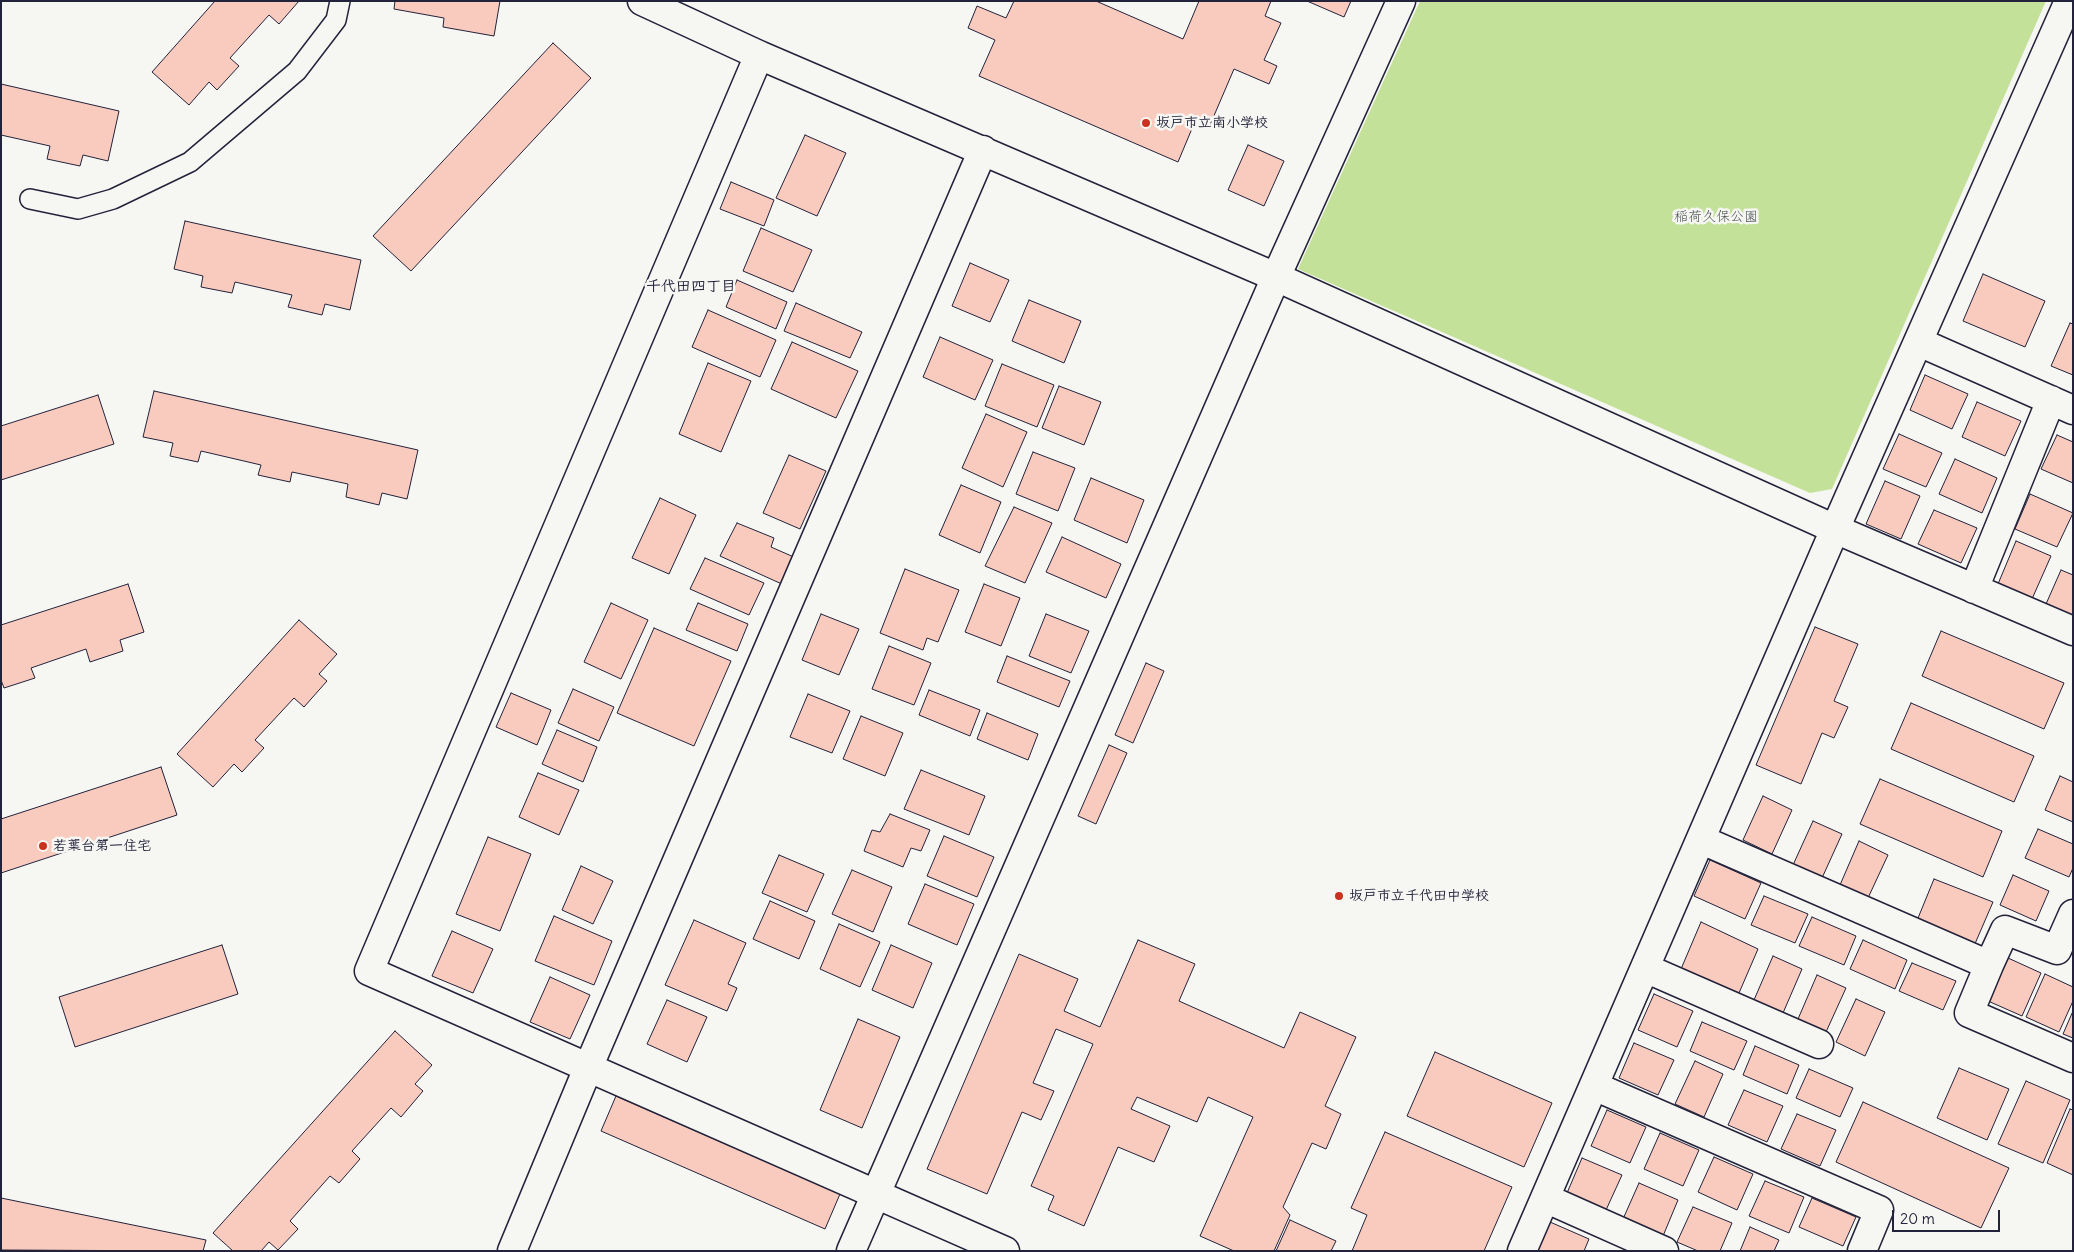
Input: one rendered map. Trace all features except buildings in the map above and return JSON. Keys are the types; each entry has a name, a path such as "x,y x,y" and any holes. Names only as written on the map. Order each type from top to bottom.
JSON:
{"street":[{"path":"642,1 759,55 1276,277 1835,529 2073,631"},
{"path":"850,1251 1276,277 1401,1"},
{"path":"1522,1251 1702,840 1835,529 2069,1"},
{"path":"759,55 369,971 1005,1251"},
{"path":"512,1251 588,1068 983,150"},
{"path":"1919,342 2062,405 1974,588"},
{"path":"1702,840 1989,965"},
{"path":"2073,914 2057,950 2004,930 1969,1013 2073,1058"},
{"path":"1645,968 1819,1044"},
{"path":"1594,1086 1879,1210 1862,1251"},
{"path":"1545,1198 1664,1251"}],"lane":[{"path":"30,198 78,209 114,199 190,162 297,71 336,20 340,1"}],"green space":[{"name":"稲荷久保公園","path":"1420,1 2046,1 1832,489 1810,493 1298,269"}],"place":[{"name":"坂戸市立南小学校","path":"1146,123"},
{"name":"若葉台第一住宅","path":"43,846"},
{"name":"坂戸市立千代田中学校","path":"1339,896"}],"district":[{"name":"千代田四丁目","path":"691,287"}]}
